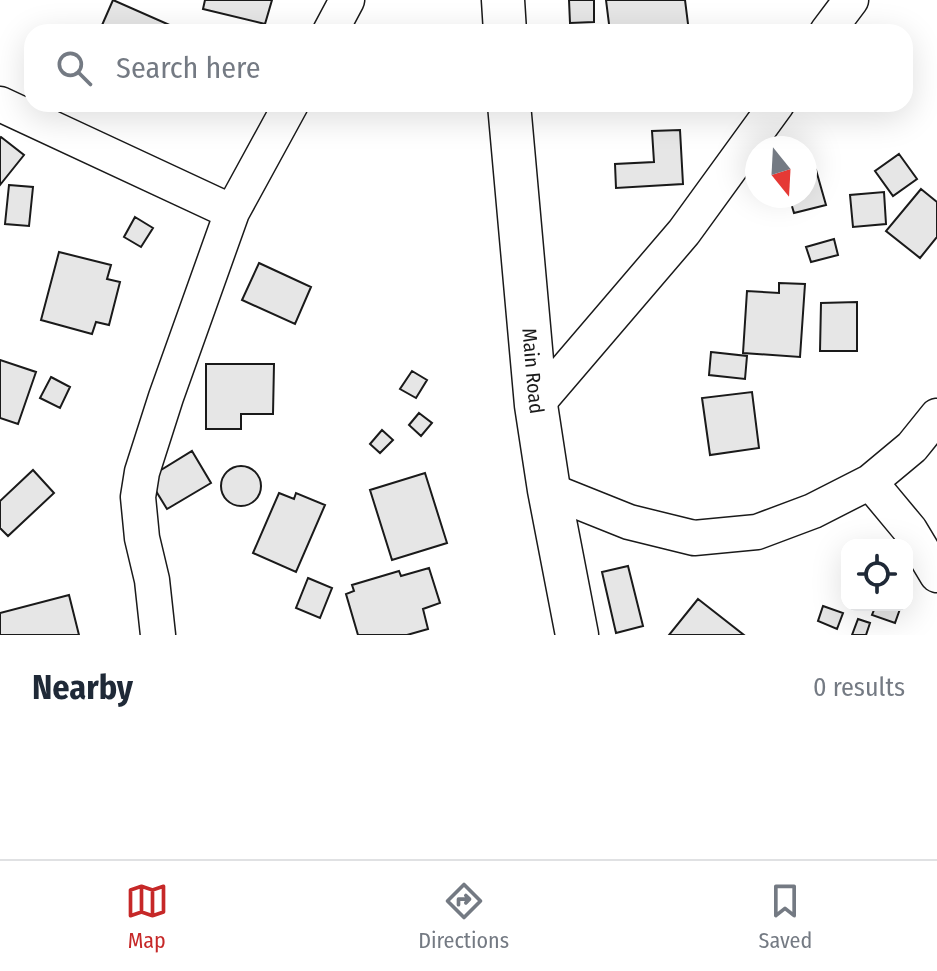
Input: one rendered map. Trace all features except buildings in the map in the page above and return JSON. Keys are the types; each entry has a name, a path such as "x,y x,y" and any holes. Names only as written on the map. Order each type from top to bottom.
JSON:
{"street":[{"path":"334,24 347,0"},
{"path":"503,0 504,24"},
{"path":"833,24 851,0"},
{"path":"0,104 232,212"},
{"path":"158,635 152,580 142,538 138,497 142,472 232,212 287,112"},
{"name":"Main Road","path":"510,112 536,405 577,635"},
{"path":"536,405 684,232 771,112"},
{"path":"549,490 629,522 694,538 757,532 813,511 870,482 912,447 937,416"},
{"path":"870,482 910,530 937,575"}]}
